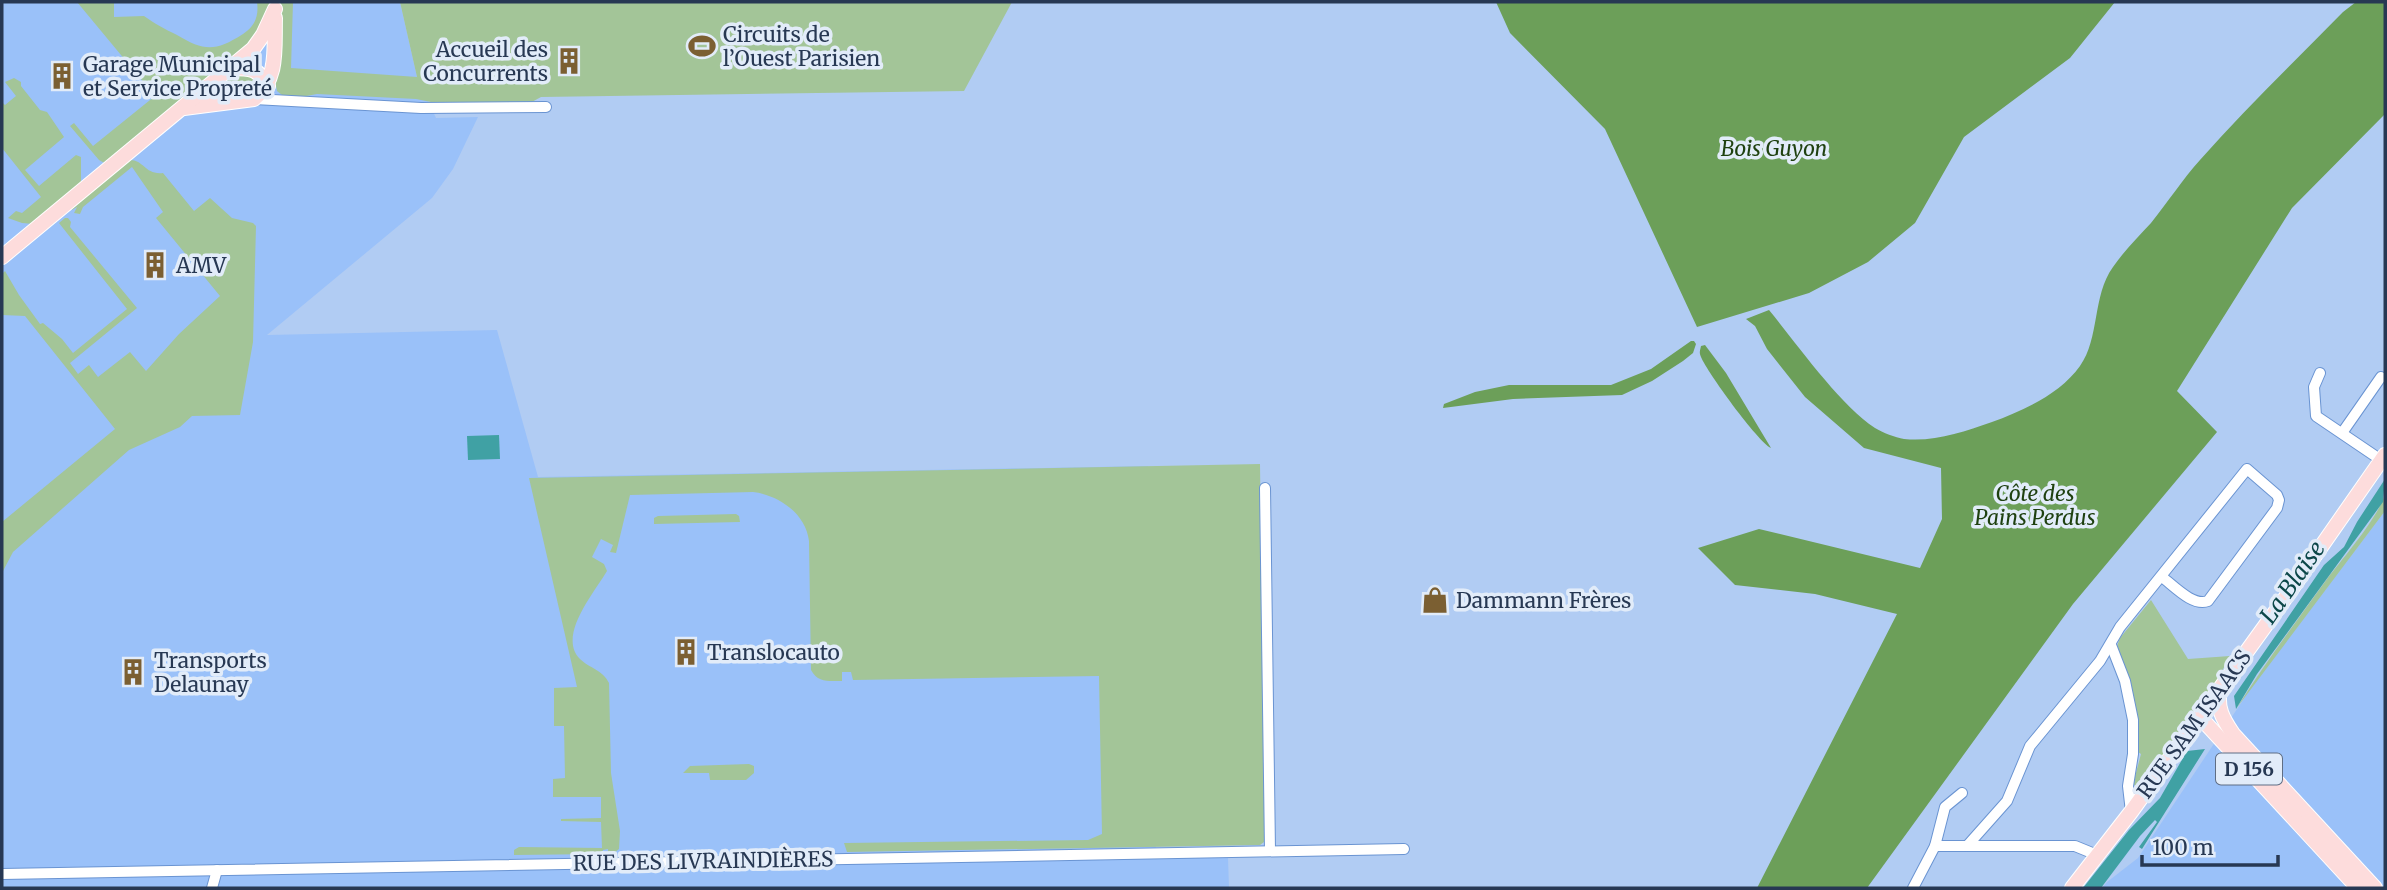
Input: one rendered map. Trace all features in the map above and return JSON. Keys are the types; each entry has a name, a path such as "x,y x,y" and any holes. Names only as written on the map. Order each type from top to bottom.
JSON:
{"main road":[{"path":"2,257 253,49 263,36 275,5"},
{"path":"183,108 254,99 268,86 274,62 275,5"},
{"path":"232,68 256,71 262,75 268,86"},
{"name":"RUE SAM ISAACS","path":"2072,888 2221,688 2383,458"},
{"name":"D 156","path":"2221,688 2218,700 2220,712 2234,734 2375,888"},
{"name":"D 156","path":"2202,713 2234,734"},
{"name":"D 156","path":"2202,713 2358,888"}],"street":[{"path":"254,99 421,108 546,107"},
{"path":"2320,373 2314,387 2316,416 2383,458"},
{"path":"2342,433 2381,377"},
{"path":"1967,846 2007,801 2030,746 2111,645 2117,631 2247,469 2277,495 2277,508 2208,601 2195,601 2162,578"},
{"path":"1265,488 1270,851"},
{"path":"2111,645 2126,681 2133,720 2133,754 2128,786 2131,811"},
{"path":"1913,888 1935,846 1945,807 1962,793"},
{"path":"1935,846 2075,846 2097,855"},
{"name":"RUE DES LIVRAINDIÈRES","path":"2,874 1404,849"},
{"path":"212,888 217,870"}],"shaded area":[{"path":"4,2 400,2 417,77 436,118 478,117 453,169 432,198 267,335 497,330 538,477 1148,466 1156,858 1228,858 1229,888 2,888"},
{"path":"77,2 114,2 114,17 144,16 186,40 210,47 225,44 243,34 251,28 255,20 257,2 271,2 257,39 210,80 192,88 167,115 106,164 99,160 70,126 74,123 93,146 155,96"},
{"name":"Circuits de l’Ouest Parisien","path":"280,2 293,2 291,68 417,77 400,2 1012,2 964,91 541,97 530,103 441,104 416,99 282,95 277,91 275,81"},
{"path":"245,72 260,83 254,92 203,101 201,95 230,75"},
{"path":"14,78 21,82 21,86 40,110 47,112 64,137 25,170 39,186 76,155 81,157 81,185 34,224 8,218 16,211 22,213 41,197 2,148 2,102 5,105 16,96 5,82"},
{"path":"130,160 139,162 152,172 163,173 194,211 210,198 232,218 256,226 253,342 240,415 192,416 180,427 129,450 13,552 2,573 2,522 115,429 25,316 2,315 2,274 5,271 40,324 43,323 62,339 73,353 127,309 59,223 68,218 70,227 137,308 70,363 78,374 89,365 98,377 130,352 146,371 179,334 220,296 156,218 163,212 132,167 83,207 80,214 74,213 77,207 72,210 73,204"},
{"path":"499,435 500,459 468,460 467,436"},
{"path":"1260,464 1265,835 1264,842 1260,845 847,852 844,843 1088,840 1102,834 1099,676 853,680 851,672 842,672 842,681 820,679 811,670 807,531 803,522 790,508 772,497 753,492 630,495 616,553 610,552 613,545 601,539 592,557 604,564 607,571 580,615 573,639 574,650 580,659 603,675 609,683 611,773 620,831 619,849 614,853 608,853 608,849 603,850 602,854 514,855 514,850 519,847 602,848 601,822 561,821 601,818 601,797 553,797 553,779 565,778 564,726 554,726 554,688 577,687 529,478"},
{"path":"2385,479 2383,502 2257,674 2236,709 2234,696 2324,565 2344,547"},
{"path":"2385,494 2385,511 2236,709 2280,643 2368,526"},
{"path":"2385,511 2385,888 2102,888 2138,858 2253,685"},
{"path":"736,514 740,522 654,524 654,518 658,516"},
{"path":"2151,600 2188,659 2230,656 2214,686 2138,788 2133,784 2141,754 2138,752 2136,711 2117,646 2120,638"},
{"path":"2205,749 2142,849 2139,847 2157,822 2155,820 2101,888 2083,888 2129,830 2160,798 2187,751"},
{"path":"690,766 754,766 754,773 746,780 710,780 709,773 683,773"}],"green space":[{"name":"Bois Guyon","path":"1496,2 2115,2 2070,58 1964,137 1915,223 1868,262 1809,293 1697,327 1605,129 1510,33"},
{"name":"Côte des Pains Perdus","path":"2356,2 2385,2 2385,114 2292,208 2177,391 2217,432 2073,604 1867,888 1757,888 1897,614 1815,594 1735,585 1698,548 1759,529 1920,568 1942,519 1941,468 1864,448 1805,397 1767,349 1755,326 1746,319 1769,310 1847,404 1875,428 1893,436 1915,440 1949,435 1992,422 2028,407 2052,393 2080,366 2091,343 2106,278 2122,255 2217,141 2343,12"},
{"path":"1691,341 1696,344 1693,353 1683,361 1652,381 1622,395 1513,399 1443,408 1444,404 1475,392 1509,385 1611,385 1651,369"},
{"path":"1705,345 1726,373 1771,448 1745,421 1705,365 1700,354 1701,346"}],"place":[{"name":"Circuits de l’Ouest Parisien","path":"702,46"},
{"name":"Accueil des Concurrents","path":"569,61"},
{"name":"Garage Municipal et Service Propreté","path":"62,76"},
{"name":"AMV","path":"155,265"},
{"name":"Dammann Frères","path":"1435,600"},
{"name":"Translocauto","path":"686,652"},
{"name":"Transports Delaunay","path":"133,672"}],"water label":[{"name":"La Blaise","path":"2292,582"}]}
